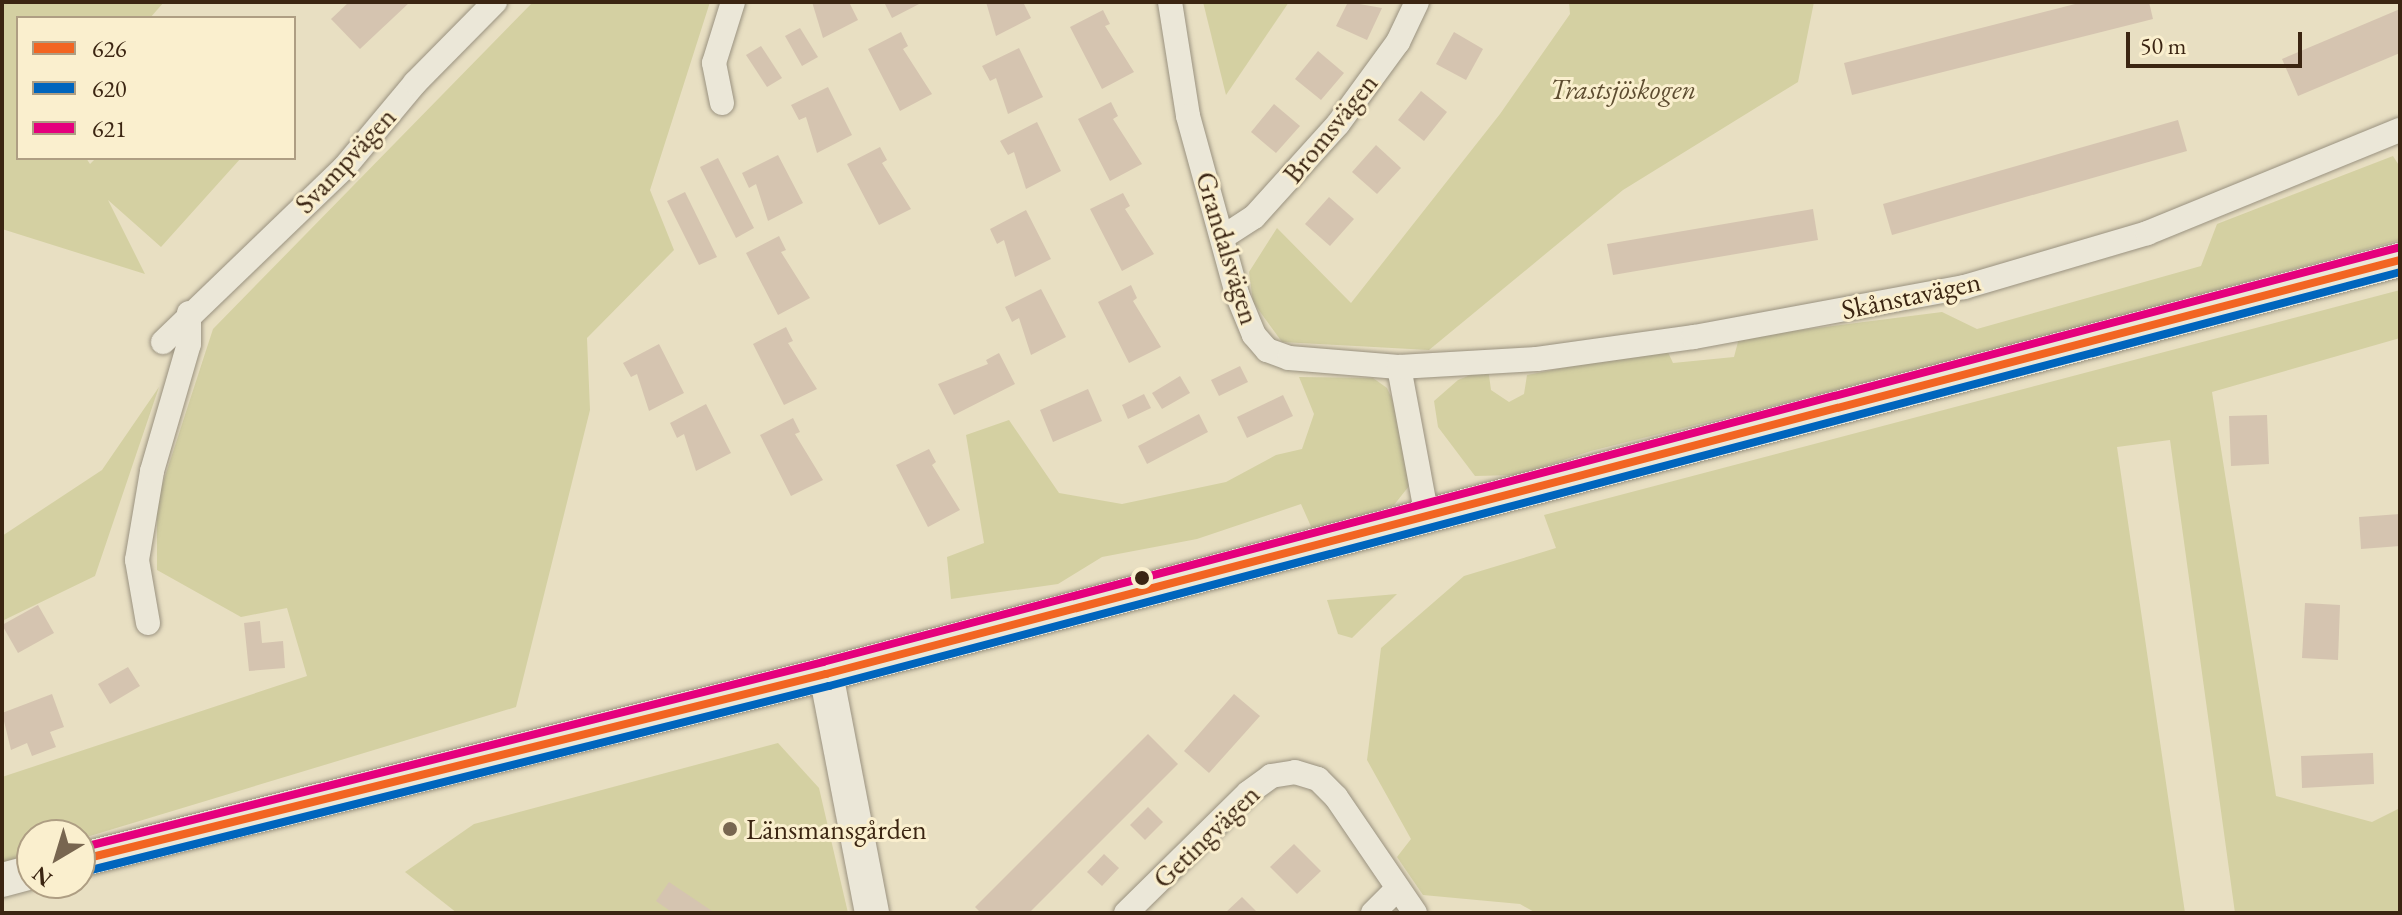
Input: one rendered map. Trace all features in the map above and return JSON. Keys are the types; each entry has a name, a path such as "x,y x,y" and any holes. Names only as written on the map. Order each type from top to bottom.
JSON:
{"main road":[{"path":"96,856 826,674 2400,260"},
{"path":"826,674 872,913"}],"street":[{"name":"Svampvägen","path":"163,342 189,313 344,168 415,83 495,2"},
{"path":"722,103 714,63 733,2"},
{"name":"Grandalsvägen","path":"1170,2 1188,116 1237,294 1254,335 1267,350 1289,358 1399,367"},
{"name":"Bromsvägen","path":"1223,237 1254,217 1338,124 1398,42 1417,2"},
{"name":"Skånstavägen","path":"1399,367 1537,359 1694,337 1964,287 2147,233 2400,130"},
{"path":"148,623 137,560 152,471 189,344 189,313"},
{"path":"1399,367 1427,517"},
{"name":"Getingvägen","path":"1126,913 1248,793 1287,772 1323,783 1415,913"},
{"path":"1373,913 1397,889"}],"green space":[{"path":"2,2 164,2 152,16 16,16 16,160 87,160 90,164 94,160 239,160 161,247 108,200 145,274 2,229"},
{"path":"533,2 710,2 650,190 674,250 587,338 590,410 516,707 96,834 96,819 16,819 16,858 2,863 2,777 307,676 287,608 241,617 157,570 157,501 213,329"},
{"path":"1203,2 1289,2 1226,95"},
{"name":"Trastsjöskogen","path":"1569,2 1814,2 1798,82 1623,190 1429,350 1282,342 1253,302 1249,272 1277,228 1351,303 1500,114 1570,14"},
{"path":"2393,156 2400,167 2400,240 2010,346 1591,451 1517,475 1475,476 1438,427 1434,401 1458,380 1488,368 1491,390 1509,402 1524,394 1527,375 1666,348 1673,363 1734,357 1739,338 1942,312 1977,329 2201,266 2217,224"},
{"path":"2400,290 2400,338 2212,392 2276,796 2372,822 2400,808 2400,913 2235,913 2170,440 2117,447 2185,913 1536,913 1520,904 1423,895 1397,857 1411,839 1367,760 1381,648 1464,576 1556,548 1544,515"},
{"path":"1299,377 1373,378 1387,388 1398,412 1409,486 1394,505 1313,531 1301,504 1197,539 1102,557 1058,584 951,599 947,557 984,543 966,435 1009,420 1059,493 1122,504 1226,482 1276,455 1302,449 1314,414"},
{"path":"159,387 95,576 2,621 2,536 102,470"},
{"path":"1397,594 1352,638 1338,634 1327,600"},
{"path":"778,743 819,788 848,913 457,913 405,872 474,824"}],"building":[{"path":"349,2 410,2 360,49 331,19"},
{"path":"812,2 849,2 858,20 823,38"},
{"path":"884,2 923,2 892,18"},
{"path":"986,2 1023,2 1031,18 996,36"},
{"path":"1348,2 1382,8 1367,40 1336,26"},
{"path":"2083,2 2149,2 2153,19 1852,95 1844,63"},
{"path":"2400,9 2400,53 2298,96 2282,59"},
{"path":"1103,10 1110,24 1105,26 1134,72 1102,89 1070,27"},
{"path":"800,28 818,57 802,66 785,36"},
{"path":"901,32 908,46 903,49 932,94 900,111 868,49"},
{"path":"1454,32 1483,49 1466,80 1436,64"},
{"path":"761,46 782,78 767,87 746,55"},
{"path":"1019,48 1043,97 1008,114 996,78 990,81 982,66"},
{"path":"1318,51 1344,73 1321,100 1295,79"},
{"path":"828,87 852,135 817,153 806,117 799,120 791,105"},
{"path":"1421,91 1447,112 1424,141 1398,120"},
{"path":"1111,102 1118,116 1113,119 1142,164 1110,181 1078,119"},
{"path":"1274,104 1300,126 1276,153 1251,132"},
{"path":"2178,120 2187,151 1892,235 1883,204"},
{"path":"1037,122 1061,171 1026,189 1014,152 1008,155 1000,141"},
{"path":"1376,145 1401,168 1377,194 1352,172"},
{"path":"880,147 887,160 882,163 911,209 879,225 847,164"},
{"path":"778,155 803,203 768,221 756,184 749,188 742,173"},
{"path":"718,158 754,228 736,238 700,167"},
{"path":"685,192 717,257 699,265 667,201"},
{"path":"1123,193 1130,206 1125,209 1154,254 1122,271 1090,209"},
{"path":"1329,197 1354,219 1330,246 1305,224"},
{"path":"1813,209 1818,240 1613,275 1607,244"},
{"path":"1026,210 1051,259 1015,277 1004,240 997,244 990,229"},
{"path":"779,236 786,250 781,252 810,298 778,315 746,253"},
{"path":"1131,285 1137,298 1133,301 1161,347 1129,363 1098,302"},
{"path":"1041,289 1066,337 1031,355 1019,318 1012,322 1005,307"},
{"path":"786,327 793,341 788,343 817,389 784,405 753,344"},
{"path":"659,344 684,393 649,411 637,374 631,377 623,363"},
{"path":"999,353 1015,384 954,415 938,384 988,364 986,360"},
{"path":"1240,366 1248,382 1219,396 1211,380"},
{"path":"1180,376 1190,393 1162,409 1152,393"},
{"path":"1088,389 1102,421 1053,442 1040,410"},
{"path":"1144,394 1151,408 1128,419 1122,405"},
{"path":"1283,395 1293,416 1247,438 1237,417"},
{"path":"706,404 731,453 696,471 684,434 677,438 670,423"},
{"path":"1199,414 1208,432 1147,464 1138,446"},
{"path":"2267,415 2269,464 2231,466 2229,416"},
{"path":"793,418 800,432 795,434 823,480 791,496 760,435"},
{"path":"929,449 936,462 932,465 960,510 928,527 896,465"},
{"path":"2400,514 2400,546 2361,549 2359,517"},
{"path":"2305,603 2340,605 2338,660 2302,658"},
{"path":"38,605 54,633 18,653 2,625"},
{"path":"260,621 262,643 283,641 285,668 249,671 244,623"},
{"path":"128,667 140,686 110,704 98,684"},
{"path":"52,694 64,727 50,732 56,747 32,756 27,743 11,750 2,713"},
{"path":"1234,694 1260,716 1209,773 1184,751"},
{"path":"1148,734 1178,764 1029,913 981,913 975,907"},
{"path":"2373,753 2374,784 2302,788 2301,756"},
{"path":"1148,807 1163,822 1145,840 1130,825"},
{"path":"1294,844 1321,871 1297,894 1270,867"},
{"path":"1104,854 1119,868 1102,886 1087,872"},
{"path":"669,882 715,913 673,913 656,901"},
{"path":"1242,897 1258,913 1225,913"}],"transit line":[{"name":"621","path":"96,844 823,662 2397,248"},
{"name":"626","path":"96,856 826,674 2400,260"},
{"name":"620","path":"96,869 829,686 2400,272"}],"place":[{"name":"Länsmansgården","path":"730,829"}]}
